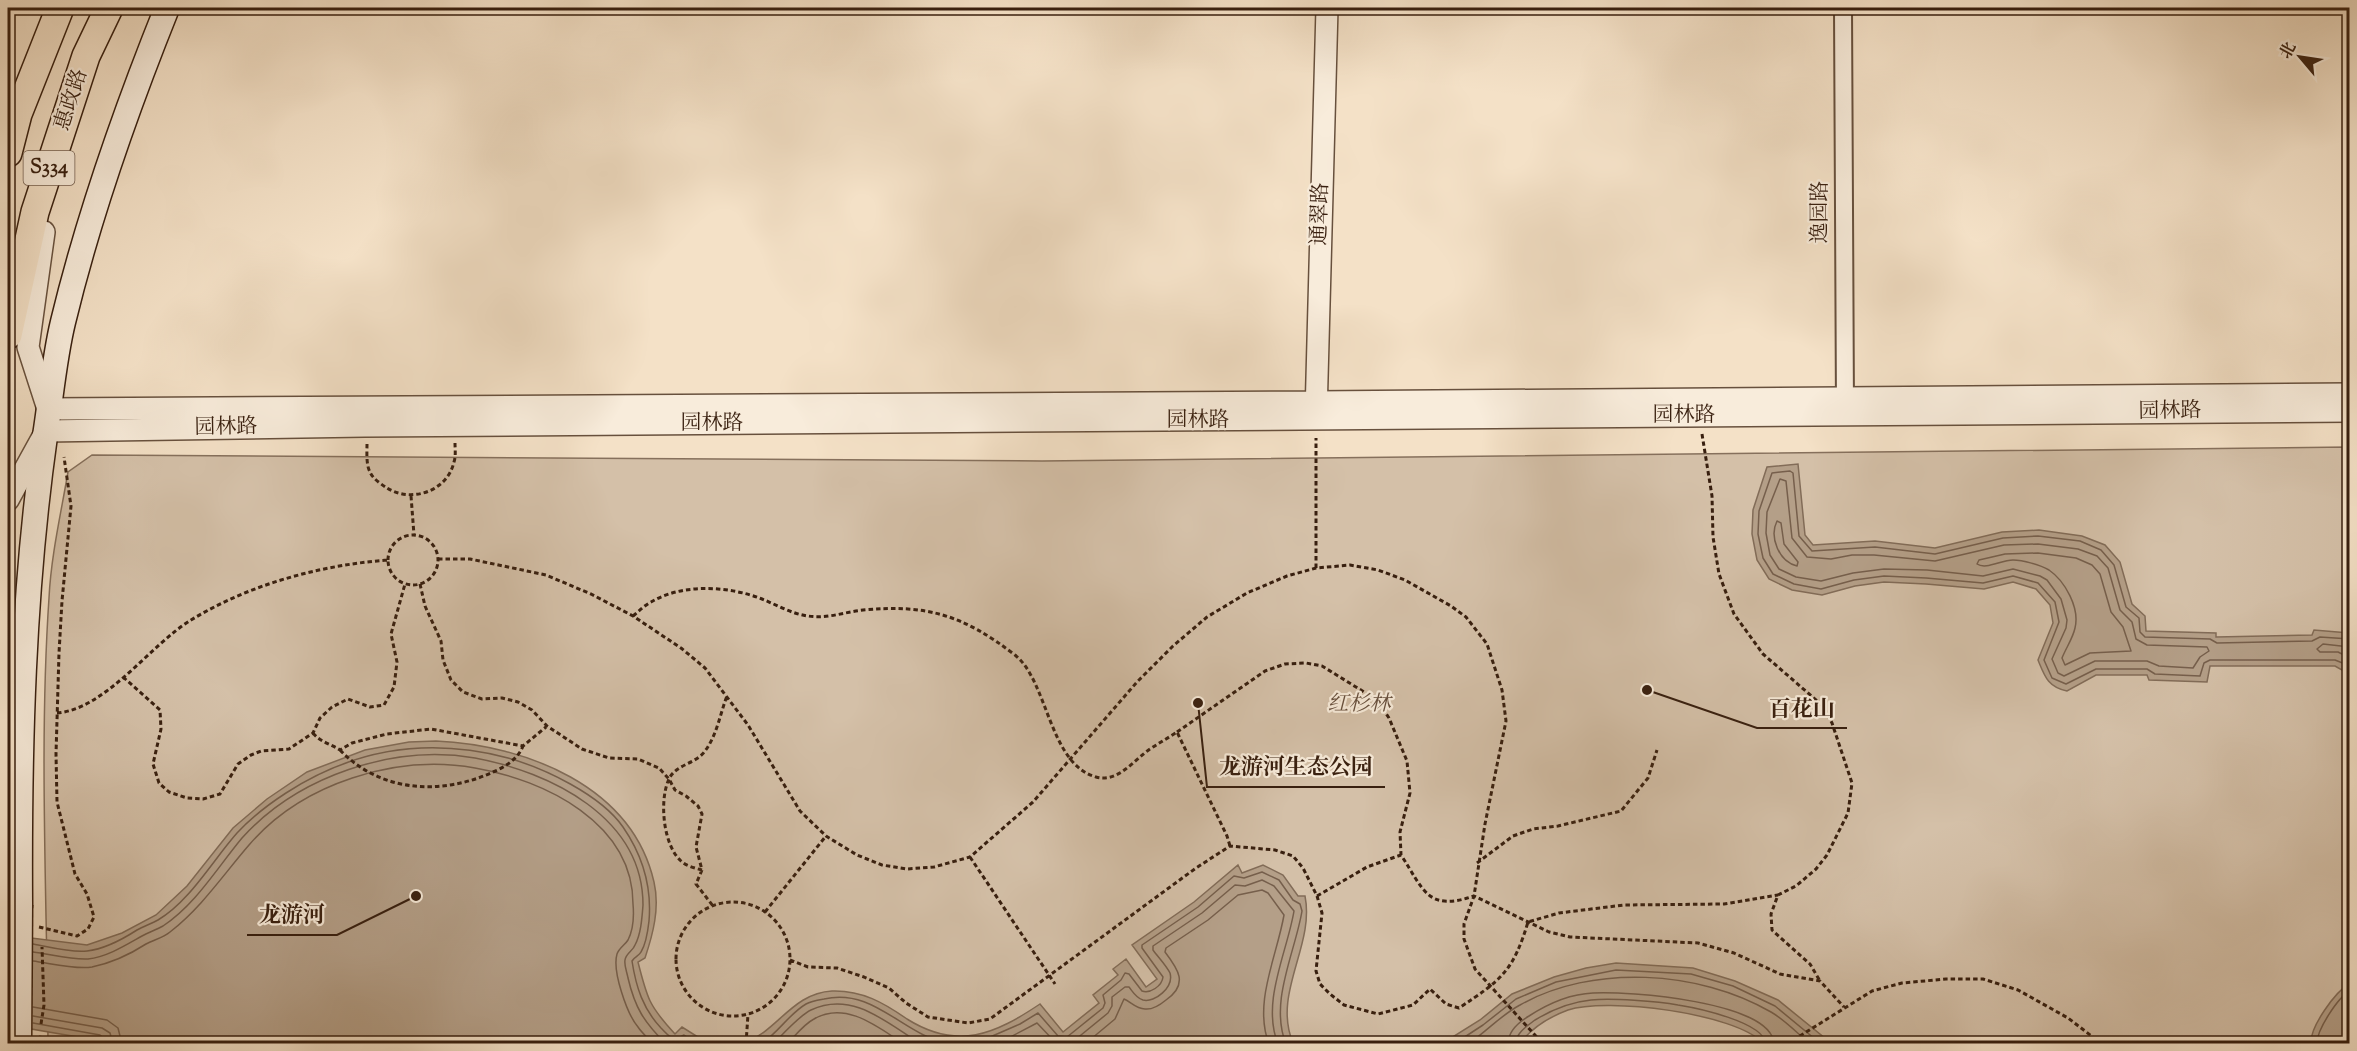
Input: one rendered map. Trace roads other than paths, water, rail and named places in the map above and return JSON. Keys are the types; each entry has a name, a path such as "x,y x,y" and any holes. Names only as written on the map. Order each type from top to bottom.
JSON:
{"main road":[{"name":"惠政路","path":"8,153 18,114 60,8"},
{"name":"惠政路","path":"8,335 35,212 86,56 109,8"},
{"path":"24,1039 26,915 20,773 26,615 34,513 52,424 62,324 94,206 134,89 167,8"}],"street":[{"name":"通翠路","path":"1316,411 1328,8"},
{"name":"逸园路","path":"1843,8 1845,407"},
{"path":"8,500 52,424 28,347 40,246 86,56"},
{"name":"园林路","path":"52,424 456,426 1316,411 1699,416 1845,407 2349,394"},
{"name":"园林路","path":"52,424 1845,407 2349,411"}],"water":[{"path":"1798,464 1805,535 1813,545 1875,541 1935,548 2002,532 2039,530 2082,536 2105,545 2120,562 2132,604 2145,616 2146,631 2216,633 2216,637 2312,635 2314,630 2349,633 2349,674 2335,666 2210,666 2207,682 2149,680 2147,675 2096,675 2067,691 2051,684 2038,660 2053,623 2050,605 2036,589 2013,582 1984,589 1884,582 1855,586 1822,595 1792,590 1769,579 1757,560 1752,534 1753,510 1767,467"},
{"path":"436,741 470,744 505,751 539,762 570,777 599,796 623,820 642,849 656,892 655,921 651,940 645,958 638,962 650,1001 675,1034 682,1027 701,1039 728,1043 119,1044 8,1025 8,935 87,945 122,933 156,915 187,886 233,828 267,799 307,772 365,750 409,742"},
{"path":"1238,865 1242,873 1263,865 1283,875 1298,896 1305,896 1304,933 1287,1006 1288,1024 1293,1043 745,1043 767,1030 807,998 818,993 832,991 863,995 926,1029 960,1036 976,1035 992,1030 1040,1004 1063,1032 1099,1003 1093,995 1118,975 1113,969 1126,959 1146,987 1157,979 1132,945 1194,902"},
{"path":"1616,963 1693,968 1735,981 1778,1000 1831,1043 1763,1043 1748,1032 1699,1016 1669,1010 1611,1005 1586,1006 1568,1010 1535,1028 1520,1043 1443,1043 1480,1020 1512,994 1554,977"},
{"path":"2349,984 2349,1028 2345,1043 2311,1043 2315,1028 2324,1011 2337,994"}],"place":[{"name":"百花山","path":"1647,690"},
{"name":"龙游河生态公园","path":"1198,703"},
{"name":"龙游河","path":"416,896"}],"park label":[{"name":"红杉林","path":"1359,705"}]}
